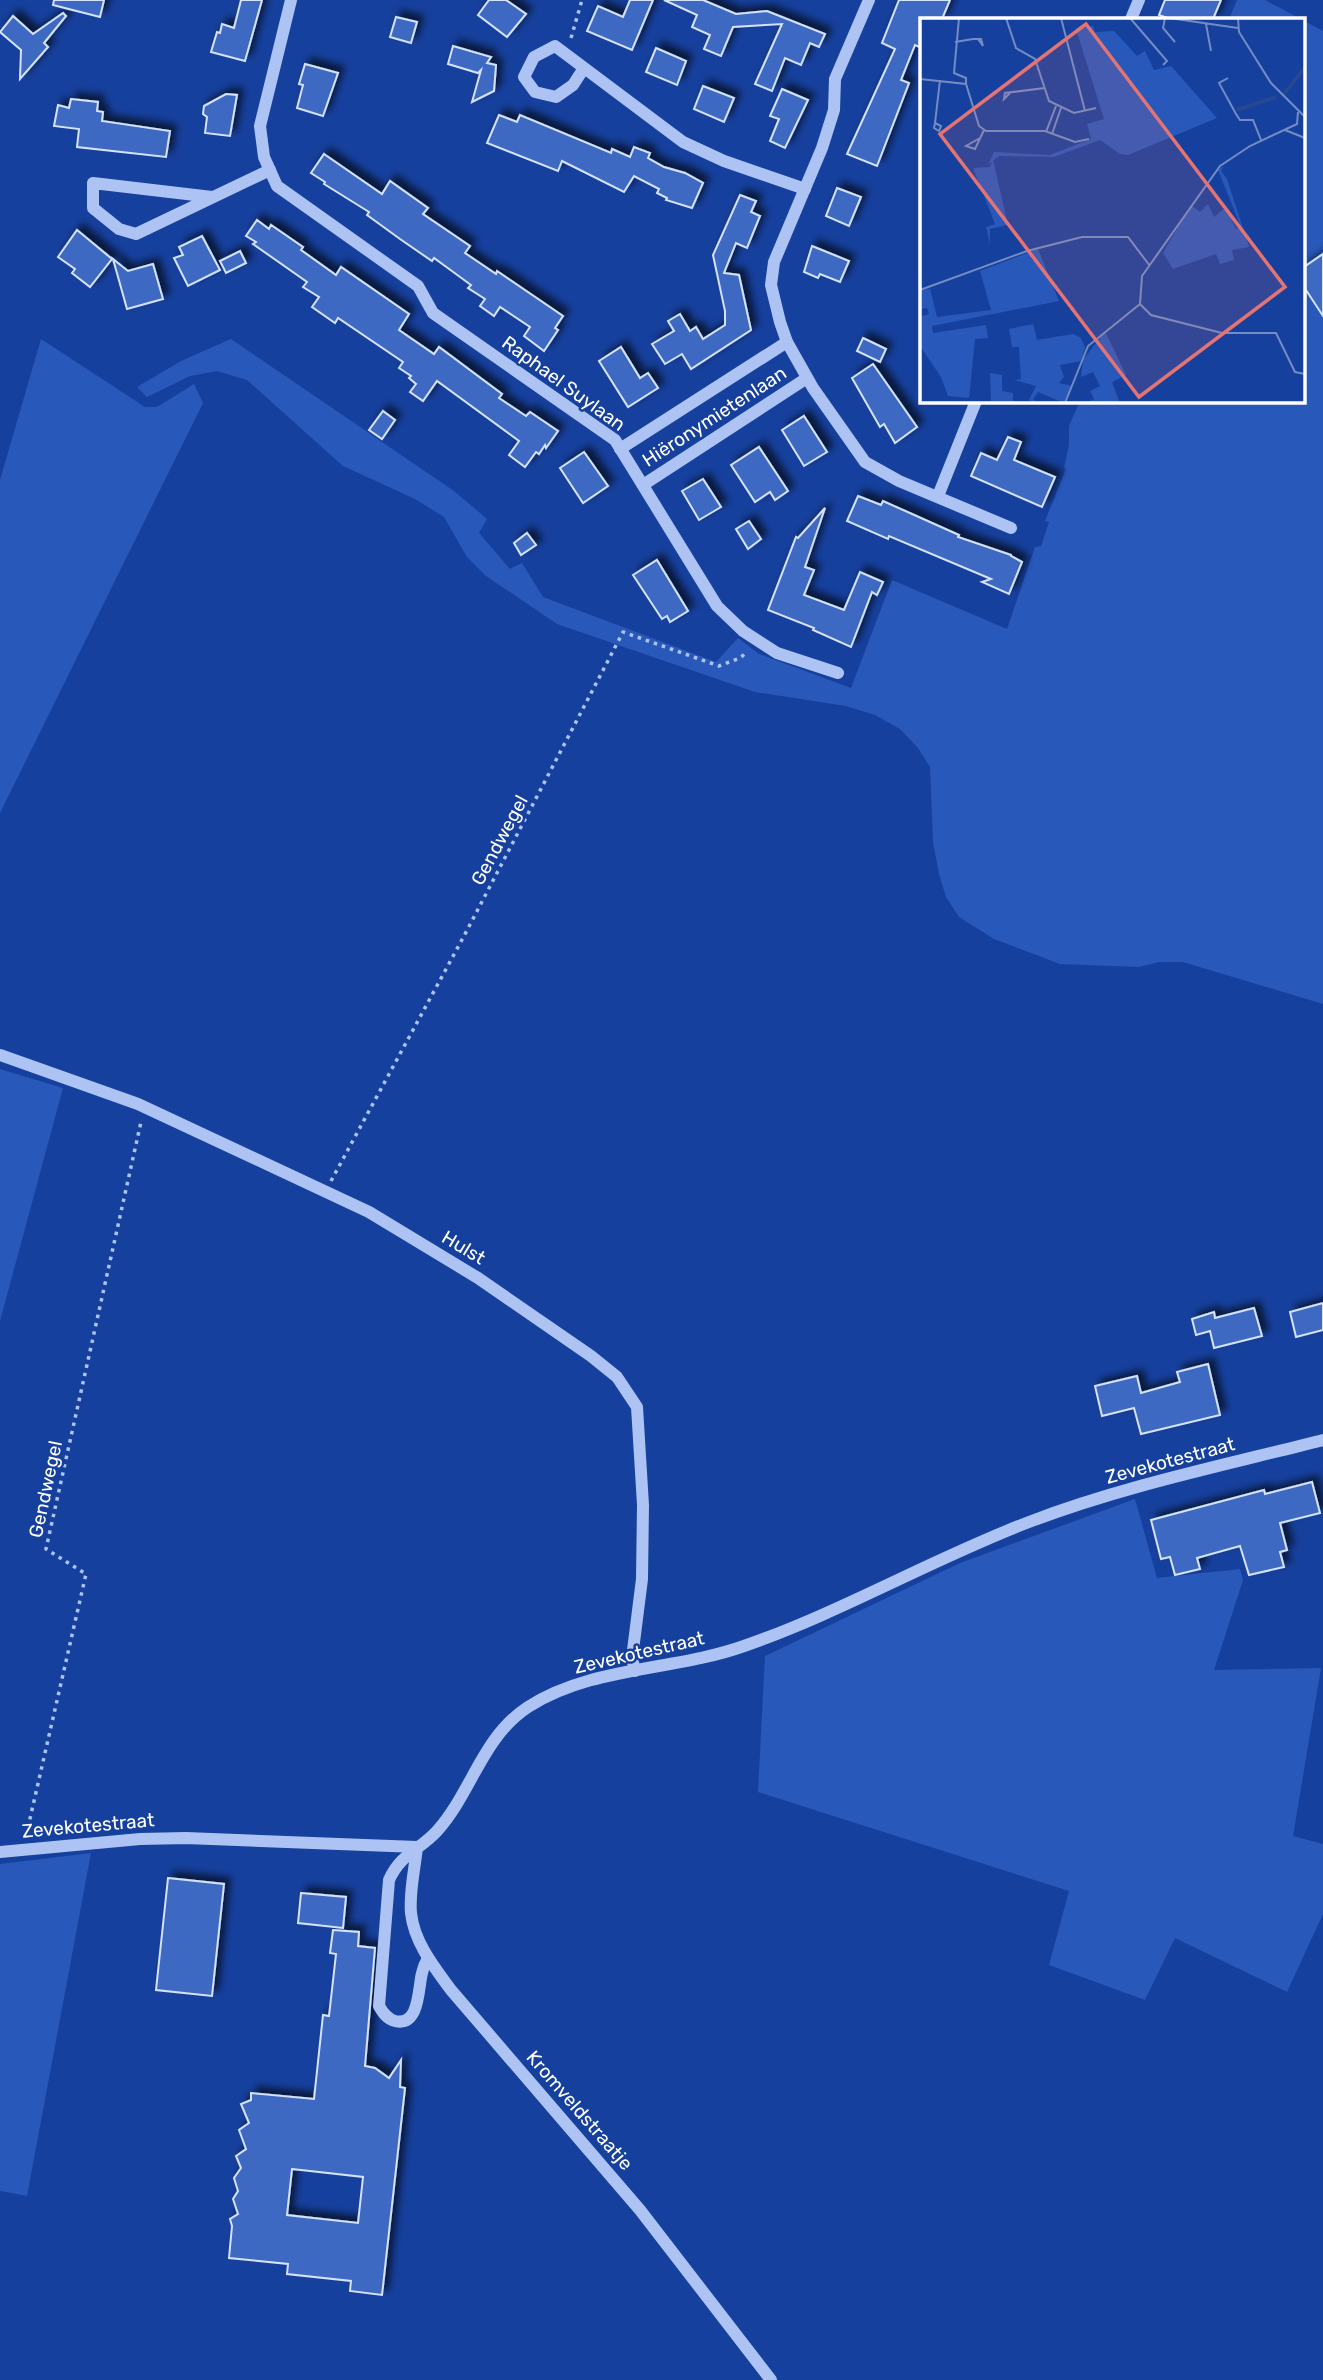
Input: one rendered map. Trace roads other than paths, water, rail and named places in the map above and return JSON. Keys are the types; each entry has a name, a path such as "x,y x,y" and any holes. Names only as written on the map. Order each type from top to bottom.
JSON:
{"street":[{"name":"Raphael Suylaan","path":"291,0 260,126 264,157 277,186 418,286 433,313 615,440 717,606 743,631 777,653 838,673"},
{"path":"869,0 835,79 834,110 822,148 774,262 771,285 787,342 807,378 865,461 899,481 1011,528"},
{"path":"1131,18 1139,0"},
{"path":"584,68 573,85 556,97 535,92 524,77 534,57 555,46 683,142 724,161 804,189"},
{"path":"212,197 93,183 93,208 119,229 136,234 270,170"},
{"name":"Hiëronymietenlaan","path":"621,449 787,342"},
{"name":"Hiëronymietenlaan","path":"643,485 807,378"},
{"path":"938,496 976,402"},
{"name":"Hulst","path":"0,1055 138,1104 369,1212 478,1278 617,1377 637,1407 643,1505 642,1578 632,1658 635,1671"},
{"name":"Zevekotestraat","path":"0,1852 140,1839 186,1838 417,1847 435,1834 444,1823 497,1735 518,1715 549,1696 586,1681 740,1648 781,1633 977,1542 1076,1506 1323,1440"},
{"path":"417,1847 396,1865 389,1880 379,2006 389,2018 405,2021 411,2016 418,2002 422,1970 428,1958"},
{"name":"Kromveldstraatje","path":"417,1847 411,1910 413,1924 428,1958 451,1990 632,2200 771,2380"}]}
